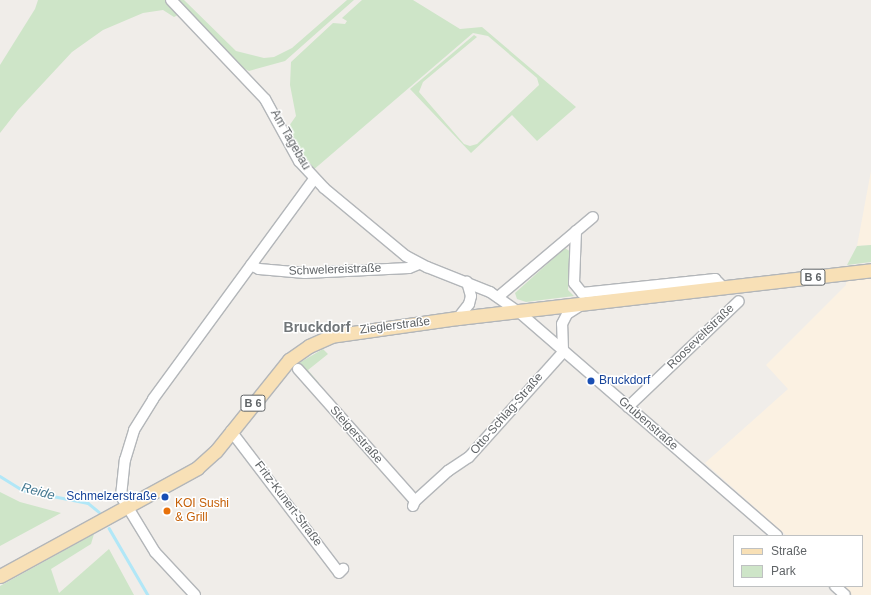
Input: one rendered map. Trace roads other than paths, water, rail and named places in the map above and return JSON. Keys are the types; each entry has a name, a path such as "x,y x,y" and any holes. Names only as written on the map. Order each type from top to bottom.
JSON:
{"main road":[{"name":"Zieglerstraße","path":"0,576 197,468 216,451 279,371 309,346 345,333 458,318 520,312 581,299 724,288 871,270"}],"street":[{"name":"Am Tagebau","path":"172,0 265,99 299,161 314,179 406,256 419,264 467,282 498,297 520,312"},
{"path":"195,595 155,552 128,507 120,490 125,460 139,420 314,179"},
{"path":"498,297 593,217"},
{"path":"564,350 562,324 567,314 581,299 574,283 576,231"},
{"name":"Schwelereistraße","path":"251,265 259,269 305,273 409,268 419,264"},
{"path":"458,318 469,304 471,296 467,282"},
{"name":"Rooseveltstraße","path":"628,407 739,301"},
{"name":"Grubenstraße","path":"520,312 776,535"},
{"name":"Otto-Schlag-Straße","path":"414,503 448,471 469,457 564,350"},
{"name":"Steigerstraße","path":"298,369 414,503"},
{"name":"Fritz-Kunert-Straße","path":"231,431 339,573 343,569"},
{"path":"836,587 845,595"}],"waterway":[{"name":"Reide","path":"0,476 22,490 88,503 99,512"},
{"name":"Reide","path":"109,528 148,595"}],"place":[{"name":"Bruckdorf","path":"591,381"},
{"name":"Schmelzerstraße","path":"165,497"},
{"name":"KOI Sushi & Grill","path":"167,511"}],"district":[{"name":"Bruckdorf","path":"317,327"}]}
